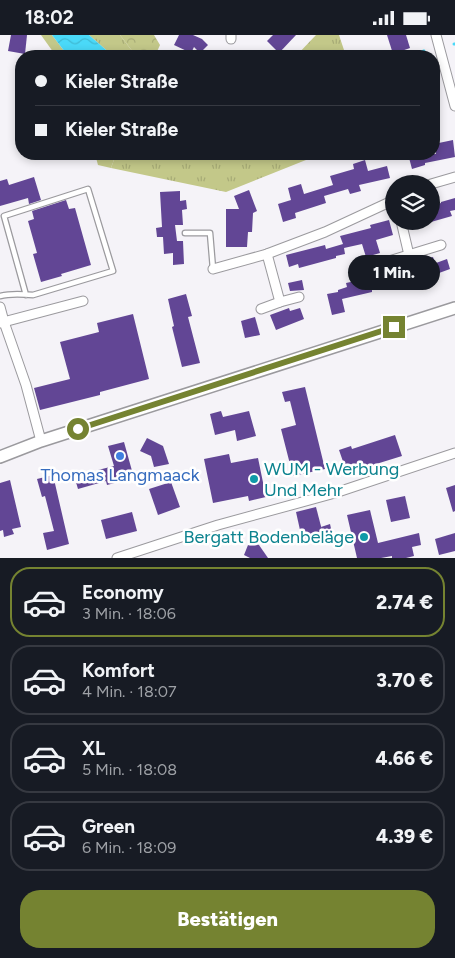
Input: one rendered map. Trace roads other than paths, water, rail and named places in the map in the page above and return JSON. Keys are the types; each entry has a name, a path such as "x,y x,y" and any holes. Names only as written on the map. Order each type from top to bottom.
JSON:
{"street":[{"path":"436,35 455,105"},
{"path":"440,181 455,177"},
{"path":"212,269 267,255 385,204"},
{"path":"403,230 410,255"},
{"path":"389,261 441,245"},
{"path":"267,255 280,302"},
{"path":"261,309 299,297"},
{"path":"2,323 83,301"},
{"path":"0,307 2,323 26,385 41,441"},
{"path":"0,457 41,441 455,308"},
{"path":"118,558 218,525 335,493 455,453"}],"lane":[{"path":"0,296 6,294 26,295 34,295 113,271 88,189 4,216 26,295"},
{"path":"185,233 210,233 212,269"}],"water":[{"path":"52,35 89,35 106,50 63,50"}],"place":[{"name":"Thomas Langmaack","path":"120,456"},
{"name":"WUM - Werbung Und Mehr","path":"254,479"},
{"name":"Bergatt Bodenbeläge","path":"364,537"}]}
